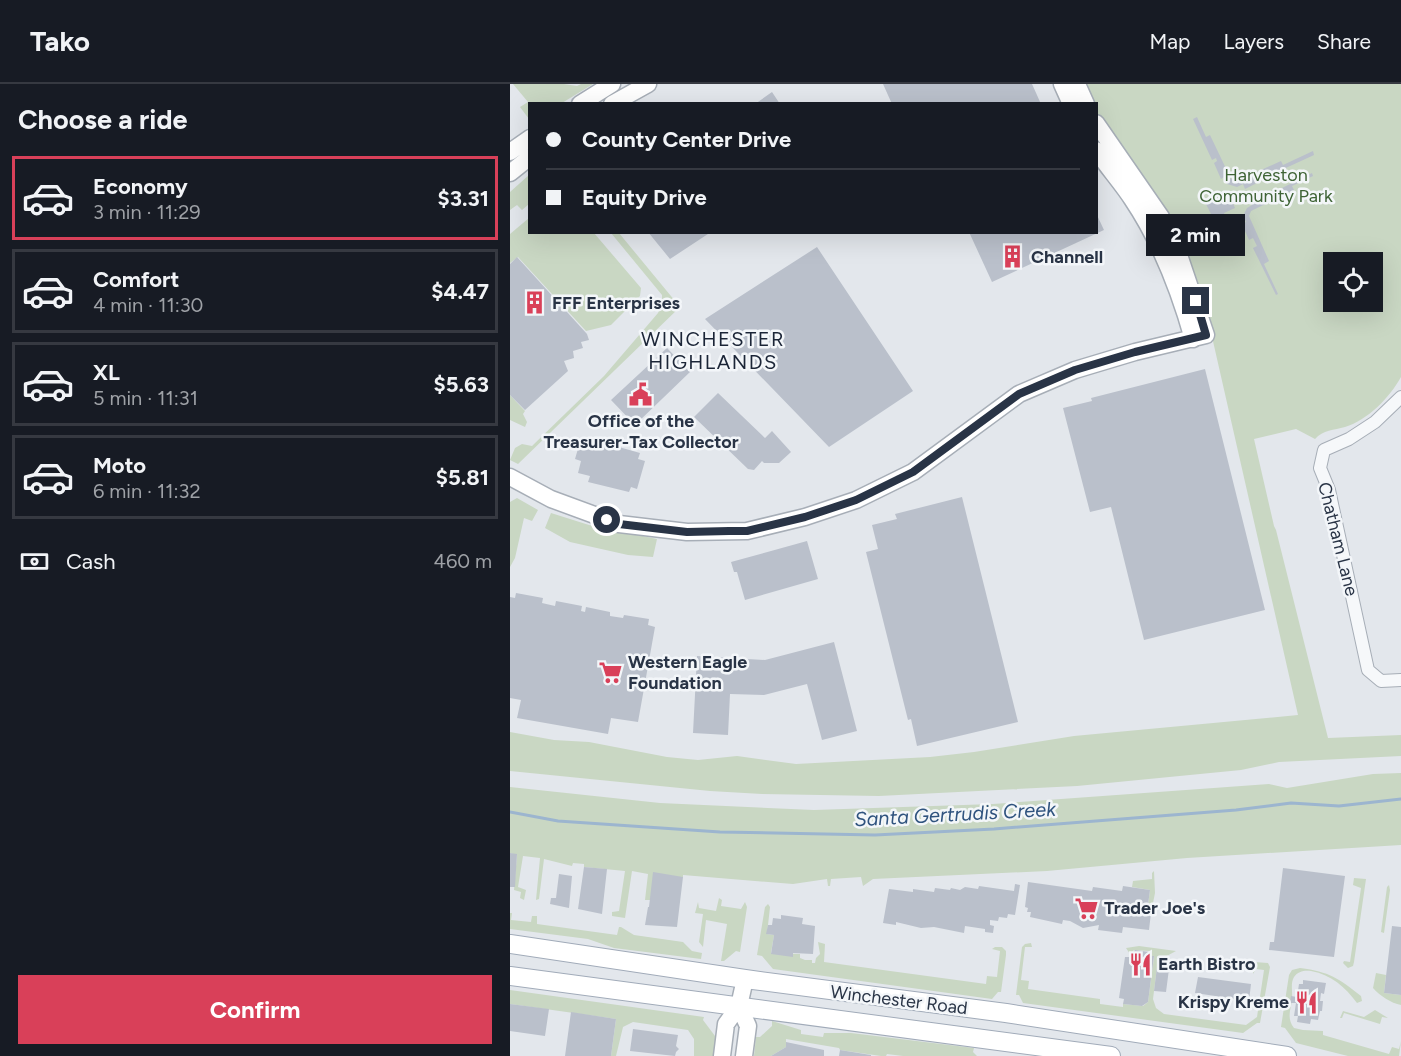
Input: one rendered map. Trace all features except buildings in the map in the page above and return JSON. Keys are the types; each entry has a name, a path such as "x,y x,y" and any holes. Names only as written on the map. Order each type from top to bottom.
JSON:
{"main road":[{"name":"Winchester Road","path":"510,944 745,980 1006,1013 1287,1056"},
{"name":"Winchester Road","path":"510,976 1111,1056"}],"street":[{"path":"583,102 612,84"},
{"path":"616,102 648,84"},
{"path":"1062,84 1070,102"},
{"path":"1077,84 1085,102"},
{"path":"1098,126 1165,225 1177,249 1191,284 1200,337"},
{"path":"510,152 528,139"},
{"path":"1098,153 1132,198 1155,238 1200,337"},
{"path":"510,173 528,159"},
{"path":"510,477 551,499 619,524 687,532 747,531 805,517 856,500 913,472 1019,394 1075,370 1135,352 1200,337"},
{"name":"Chatham Lane","path":"1401,397 1375,422 1349,439 1324,450 1320,468 1329,490 1368,670 1381,681 1401,680"},
{"path":"722,1056 726,1024 739,1006 745,980"},
{"path":"739,1006 748,1026 744,1056"}],"green space":[{"path":"513,84 577,86 593,84 564,102 528,102"},
{"name":"Harveston Community Park","path":"1082,84 1401,84 1401,377 1378,407 1354,424 1325,432 1315,439 1296,429 1254,439 1328,738 1401,735 1401,756 1279,762 1241,770 1077,786 879,796 710,791 510,771 510,732 554,740 589,742 667,757 698,760 737,756 796,764 930,757 1074,736 1298,715 1210,328 1098,116 1098,102 1091,102"},
{"path":"528,102 528,118 520,107"},
{"path":"528,176 528,205 522,210 517,205 510,210 510,192"},
{"path":"528,219 528,234 595,234 641,288 640,296 611,325 586,331 518,257 510,263 510,234"},
{"path":"612,234 620,234 680,307 518,464 510,460 515,448 522,444 532,446 604,376 658,313 662,304 662,295"},
{"path":"510,395 525,411 523,414 527,422 525,427 510,420"},
{"path":"517,498 538,510 532,521 524,518 515,558 510,567 510,502"},
{"path":"551,513 589,525 657,539 653,557 628,555 570,542 545,528"},
{"path":"1401,773 1401,845 1187,858 1047,871 873,879 863,886 861,877 831,879 830,886 828,886 827,879 793,884 683,875 650,900 645,900 648,874 632,871 625,918 612,916 612,912 619,911 625,871 584,867 584,864 573,863 572,866 544,859 539,899 536,900 540,858 523,856 518,887 526,890 524,900 520,898 521,892 514,890 517,855 510,853 510,787 660,803 814,810 993,804 1269,784 1287,788 1373,774"},
{"path":"1154,871 1155,893 1151,913 1147,912 1150,890 1132,887 1133,881 1152,879"},
{"path":"1354,878 1366,879 1354,962 1353,966 1348,968 1343,963 1344,961 1350,962 1361,888 1353,885"},
{"path":"1389,885 1390,890 1384,933 1381,932"},
{"path":"719,898 722,900 721,906 741,909 745,902 747,907 740,952 736,951 724,961 721,961 727,924 706,920 703,947 699,942 703,914 695,913 698,902 699,908 716,911"},
{"path":"768,904 770,907 767,934 774,935 771,953 800,954 800,958 812,960 812,963 815,963 820,954 818,942 825,944 824,962 986,984 987,976 997,977 1000,951 992,949 1002,947 1006,955 1001,992 998,992 992,999 773,969 762,956 757,955 765,907"},
{"path":"510,913 512,913 511,920 531,922 532,916 537,916 537,924 617,935 621,927 634,935 683,942 692,951 702,953 701,959 614,948 588,939 510,929"},
{"path":"1031,943 1032,947 1025,947 1021,980 1029,981 1028,989 1100,999 1100,1004 1123,1007 1123,1004 1143,1006 1148,1002 1154,957 1148,956 1149,951 1134,950 1130,954 1126,948 1139,946 1176,951 1163,958 1157,967 1153,999 1156,1008 1164,1014 1246,1025 1257,1017 1264,970 1256,969 1253,974 1254,962 1268,963 1270,967 1260,1023 1243,1033 1023,1003 1019,995 1016,995 1022,947"},
{"path":"1300,968 1319,972 1333,977 1361,996 1362,1001 1357,1003 1343,987 1325,975 1311,971 1300,972 1294,977 1292,983 1290,1021 1294,1028 1323,1031 1323,1035 1389,1054 1392,1047 1399,1049 1401,1041 1399,1056 1348,1056 1296,1043 1285,1028 1281,1027 1289,975 1292,970"},
{"path":"1376,973 1386,975 1384,993 1401,995 1401,1005 1386,999 1373,988"},
{"path":"510,990 704,1017 703,1020 715,1036 719,1037 716,1056 694,1056 694,1039 688,1030 633,1022 623,1027 616,1056 611,1056 616,1019 510,1004"},
{"path":"1375,1010 1388,1018 1382,1017 1380,1024 1344,1013 1340,1018 1343,1011 1364,1017"},
{"path":"772,1021 801,1030 801,1034 823,1037 824,1033 851,1033 974,1048 973,1052 977,1056 887,1054 881,1056 786,1039 786,1047 771,1056 754,1056 756,1037 760,1037 772,1026"}],"waterway":[{"name":"Santa Gertrudis Creek","path":"510,812 558,821 720,832 875,835 994,829 1236,810 1291,803 1339,806 1401,799"}],"place":[{"name":"Channell","path":"1013,257"},
{"name":"FFF Enterprises","path":"534,303"},
{"name":"Office of the Treasurer-Tax Collector","path":"641,395"},
{"name":"Western Eagle Foundation","path":"610,672"},
{"name":"Trader Joe's","path":"1086,908"},
{"name":"Earth Bistro","path":"1140,964"},
{"name":"Krispy Kreme","path":"1307,1002"}],"district":[{"name":"WINCHESTER HIGHLANDS","path":"713,350"}],"route":[{"path":"607,520 619,524 687,532 747,531 805,517 856,500 913,472 1019,394 1075,370 1135,352 1206,335 1196,301"}]}
